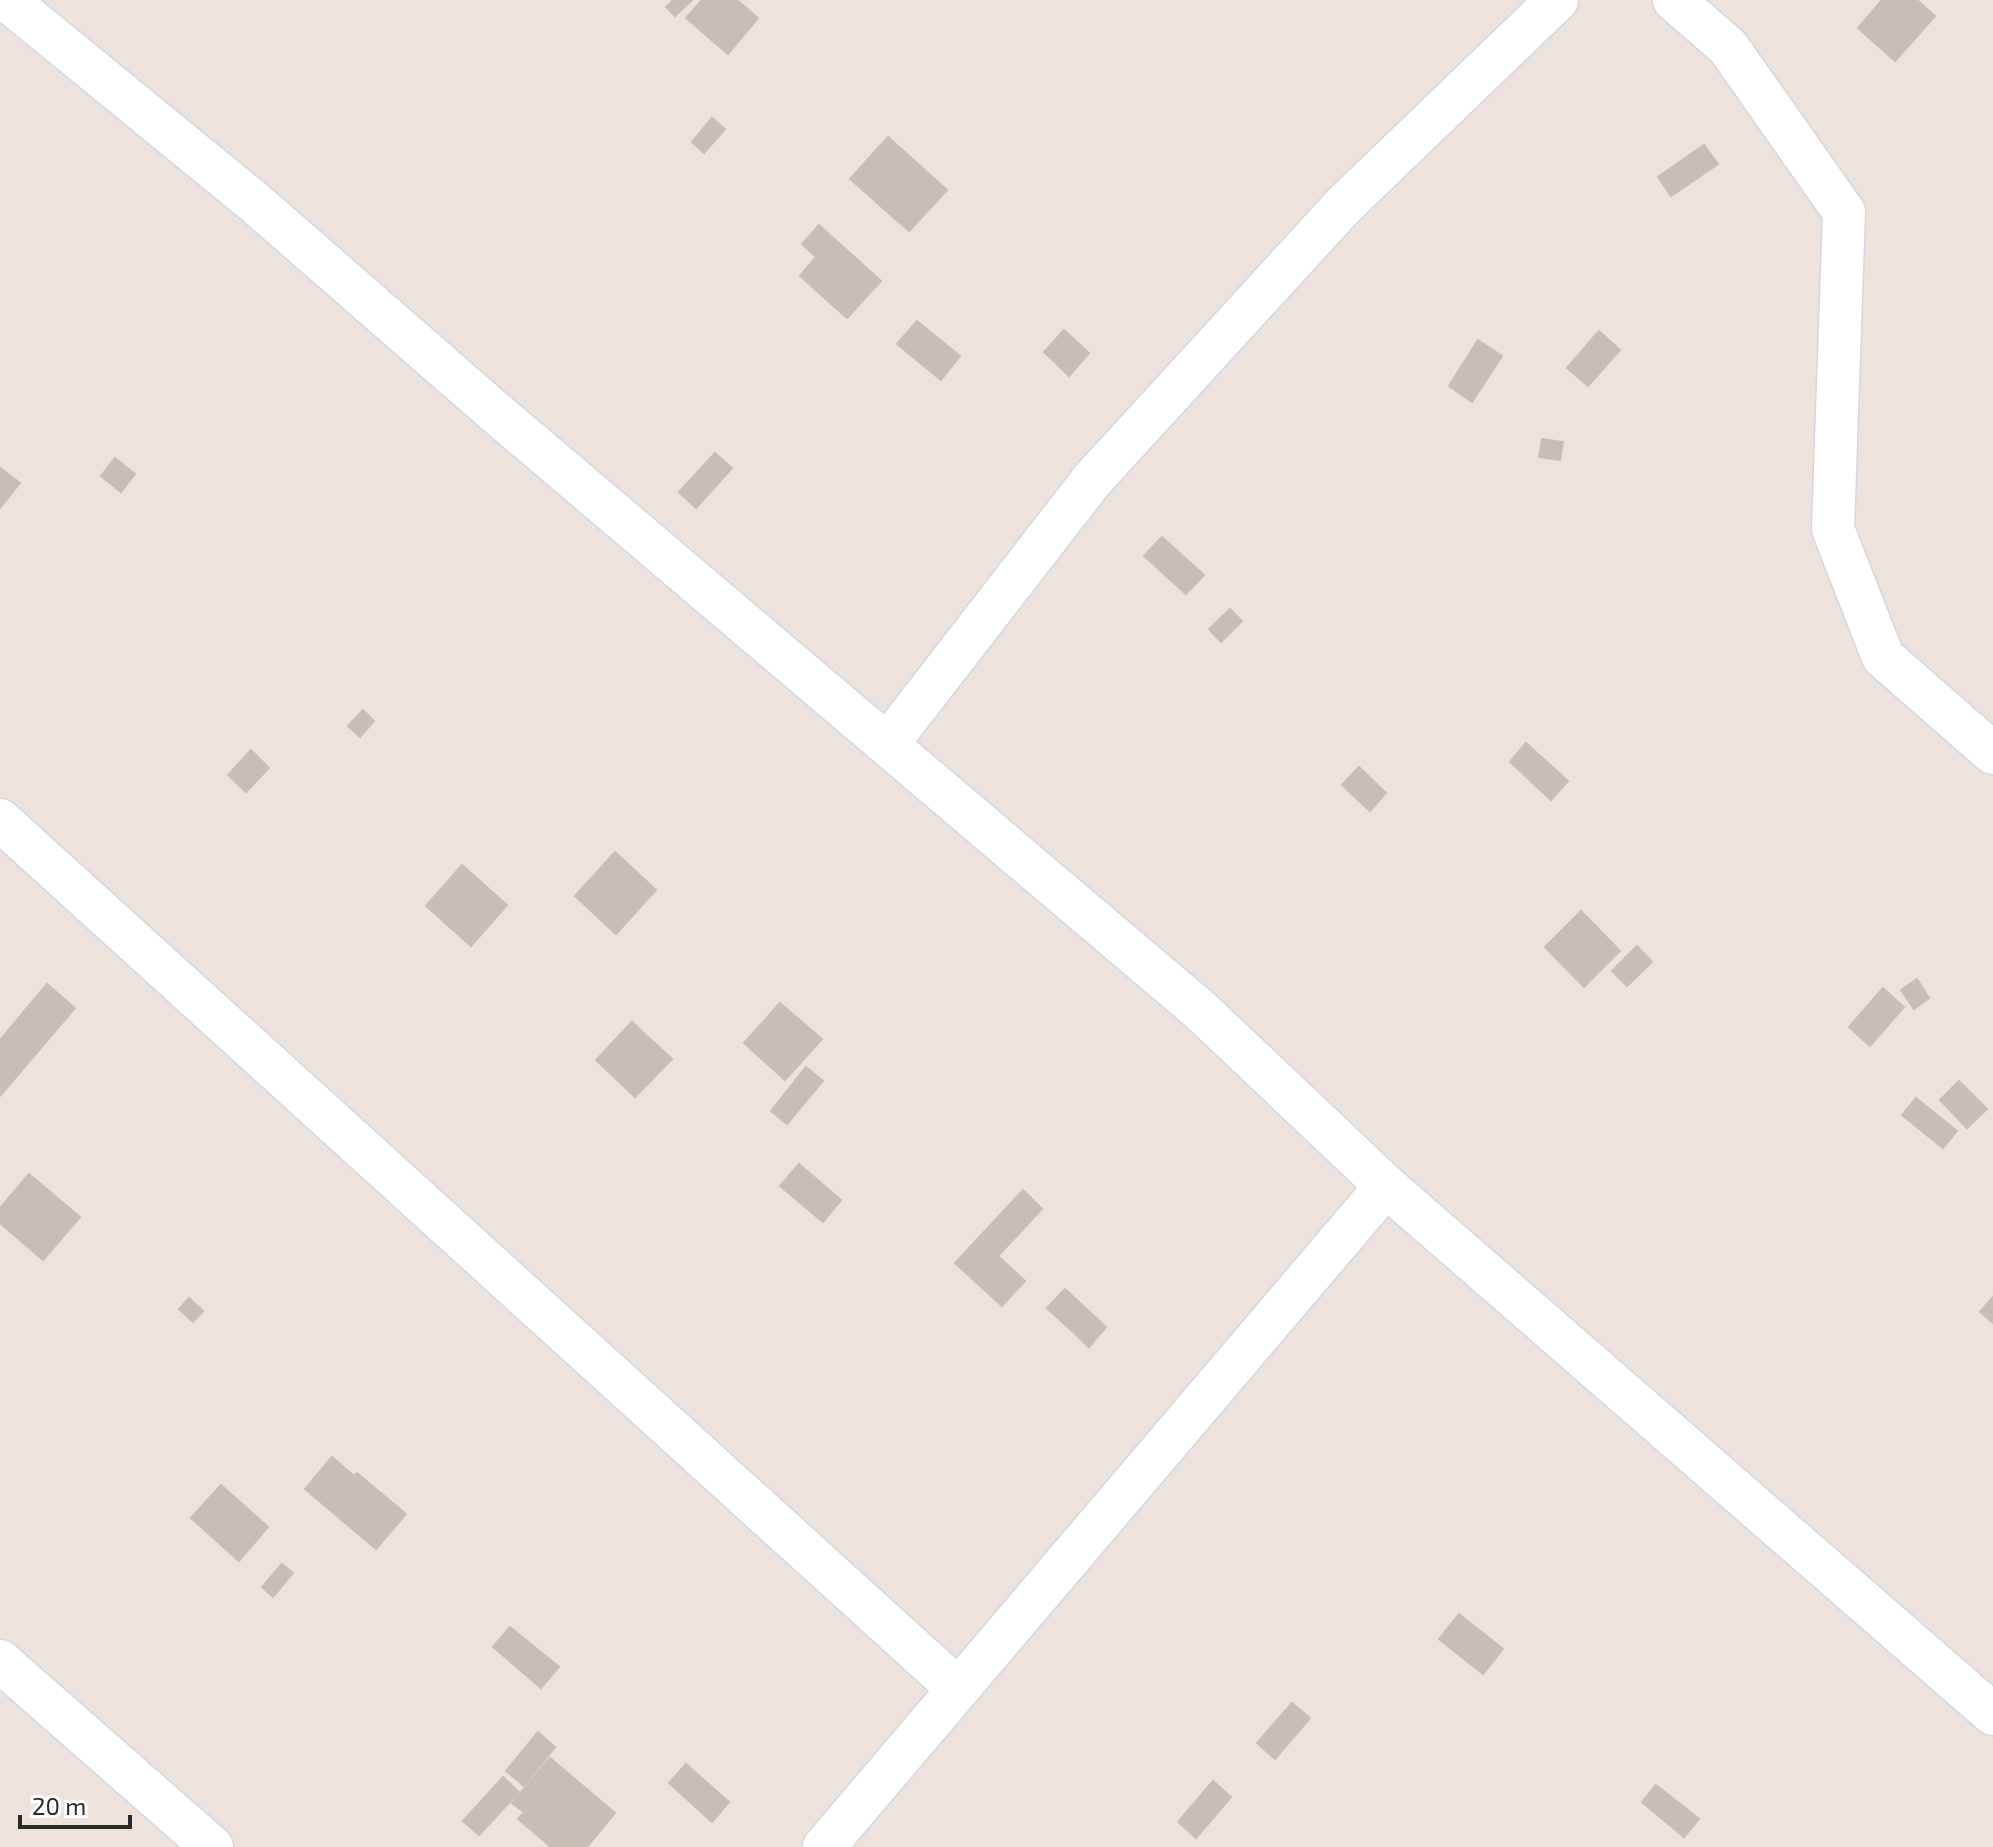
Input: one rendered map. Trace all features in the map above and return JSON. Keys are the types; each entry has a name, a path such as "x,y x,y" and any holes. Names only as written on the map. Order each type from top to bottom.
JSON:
{"street":[{"path":"7,0 254,202 495,412 889,742 1200,1010 1386,1186 1993,1714"},
{"path":"889,742 1092,480 1343,206 1557,0"},
{"path":"1674,0 1728,47 1844,212 1833,529 1883,657 1993,753"},
{"path":"0,820 958,1689"},
{"path":"824,1847 1386,1186"},
{"path":"0,1661 212,1847"}],"building":[{"path":"673,0 692,0 675,16 666,7"},
{"path":"702,0 737,0 758,18 728,54 686,18"},
{"path":"1882,0 1917,0 1935,16 1895,61 1858,28"},
{"path":"712,118 725,129 704,153 692,142"},
{"path":"888,137 947,190 909,231 850,179"},
{"path":"1704,145 1718,164 1671,196 1658,177"},
{"path":"819,225 881,281 847,318 800,276 816,257 802,244"},
{"path":"917,321 960,356 941,380 897,344"},
{"path":"1064,330 1089,353 1069,376 1044,352"},
{"path":"1599,331 1620,350 1588,386 1567,368"},
{"path":"1478,340 1502,356 1472,402 1449,386"},
{"path":"1542,439 1563,442 1560,460 1539,457"},
{"path":"715,453 732,468 696,508 679,492"},
{"path":"115,458 135,474 121,492 101,476"},
{"path":"0,468 20,483 0,508"},
{"path":"1162,537 1204,575 1186,594 1144,556"},
{"path":"1230,609 1242,621 1221,642 1209,629"},
{"path":"363,710 374,721 360,737 348,726"},
{"path":"1526,743 1568,781 1551,800 1510,762"},
{"path":"251,750 269,768 246,792 228,775"},
{"path":"1359,767 1386,793 1370,811 1342,785"},
{"path":"615,852 656,890 616,934 575,896"},
{"path":"462,865 507,905 471,946 426,906"},
{"path":"1581,911 1620,951 1584,987 1545,947"},
{"path":"1637,946 1652,962 1627,986 1612,971"},
{"path":"1917,979 1929,998 1914,1009 1901,990"},
{"path":"47,984 75,1008 0,1096 0,1040"},
{"path":"1883,988 1904,1007 1870,1046 1849,1027"},
{"path":"780,1003 822,1039 785,1080 744,1043"},
{"path":"632,1022 672,1059 635,1097 596,1060"},
{"path":"806,1067 823,1081 787,1124 771,1111"},
{"path":"1959,1081 1987,1109 1967,1128 1940,1100"},
{"path":"1916,1098 1957,1131 1943,1148 1902,1115"},
{"path":"799,1164 841,1200 823,1222 780,1186"},
{"path":"29,1174 80,1217 43,1260 0,1223 0,1208"},
{"path":"1023,1190 1042,1209 998,1256 1025,1281 1002,1306 955,1263"},
{"path":"1065,1289 1106,1327 1089,1347 1047,1308"},
{"path":"1993,1297 1993,1323 1980,1312"},
{"path":"189,1298 203,1311 193,1322 179,1309"},
{"path":"332,1457 354,1476 357,1473 406,1514 376,1549 305,1489"},
{"path":"221,1485 268,1527 239,1561 191,1518"},
{"path":"282,1564 293,1573 273,1597 262,1587"},
{"path":"1459,1614 1503,1649 1483,1674 1439,1639"},
{"path":"510,1627 559,1667 541,1688 493,1647"},
{"path":"1292,1703 1310,1718 1275,1759 1257,1743"},
{"path":"538,1732 555,1747 524,1786 506,1771"},
{"path":"550,1758 615,1813 587,1847 551,1847 518,1819 524,1812 512,1803"},
{"path":"686,1764 729,1802 712,1822 669,1783"},
{"path":"503,1777 519,1792 479,1835 463,1821"},
{"path":"1213,1781 1231,1797 1196,1838 1178,1822"},
{"path":"1656,1785 1699,1819 1684,1837 1642,1802"}]}
